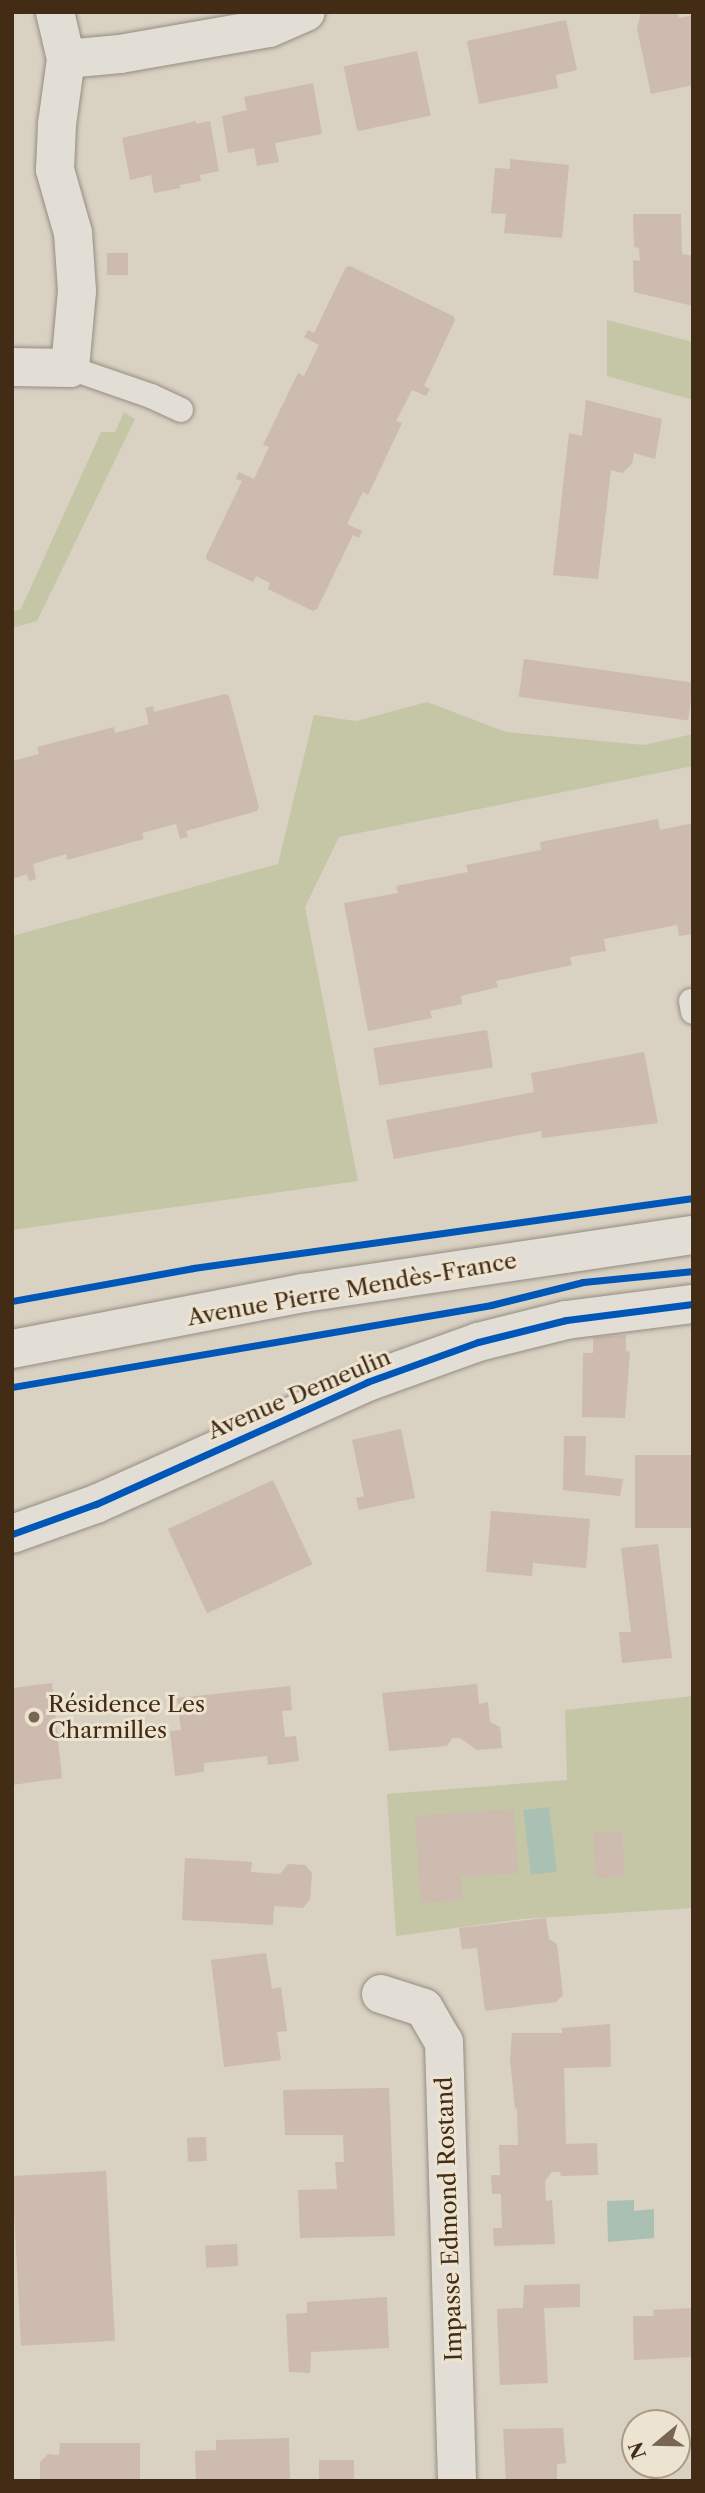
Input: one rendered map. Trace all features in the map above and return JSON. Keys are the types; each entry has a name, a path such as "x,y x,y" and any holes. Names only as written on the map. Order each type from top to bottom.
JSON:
{"street":[{"path":"12,367 70,368 77,291 73,233 55,170 57,124 66,59 55,12"},
{"path":"66,59 121,54 269,28 306,12"},
{"name":"Avenue Pierre Mendès-France","path":"12,1349 304,1293 693,1236"},
{"name":"Avenue Demeulin","path":"12,1534 96,1504 367,1382 478,1342 566,1320 693,1304"},
{"name":"Impasse Edmond Rostand","path":"382,1994 424,2008 444,2042 457,2481"}],"lane":[{"path":"70,368 151,396 181,410"}],"shaded area":[{"path":"607,320 693,342 693,400 607,376"},
{"path":"124,412 135,419 37,621 12,628 12,612 21,609 101,432 115,432"},
{"path":"427,702 506,732 644,745 693,734 693,766 339,837 305,907 358,1181 12,1230 12,936 278,864 314,715 356,721"},
{"path":"693,1696 693,1908 522,1919 396,1936 387,1794 567,1780 565,1710"},
{"path":"549,1807 557,1872 531,1875 523,1810"},
{"path":"634,2200 634,2211 654,2209 654,2238 608,2242 607,2201"}],"building":[{"path":"641,12 677,12 679,18 693,15 693,85 651,94 637,29"},
{"path":"566,20 577,70 556,75 558,88 479,104 467,41"},
{"path":"417,51 431,116 357,131 344,67"},
{"path":"313,83 322,134 275,143 279,162 257,166 254,148 228,153 222,116 247,110 244,97"},
{"path":"196,121 196,124 210,121 219,171 200,175 201,181 154,193 151,175 130,180 122,138"},
{"path":"510,159 569,165 562,238 504,233 506,214 491,213 495,168 510,169"},
{"path":"633,214 681,214 682,254 693,256 693,306 634,292 633,260 640,261 639,248 634,247"},
{"path":"107,253 128,253 128,275 107,275"},
{"path":"350,266 453,316 455,320 424,386 430,389 426,396 412,390 396,421 402,423 368,495 363,492 347,524 362,531 359,538 353,535 317,609 313,611 268,589 270,583 256,576 253,582 207,560 206,556 242,481 236,479 239,472 254,479 269,447 263,445 298,373 304,376 319,345 304,337 308,330 314,333 346,267"},
{"path":"586,400 662,419 655,459 634,453 632,464 622,473 611,470 598,579 553,575 569,433 582,436"},
{"path":"524,659 693,683 688,720 519,697"},
{"path":"225,694 229,696 259,807 257,811 186,831 188,837 180,839 176,824 142,833 144,839 67,860 66,854 33,864 36,879 29,881 27,874 12,879 12,761 39,754 37,747 114,727 115,733 149,724 145,708 153,706 154,712"},
{"path":"658,819 660,830 693,823 693,934 679,936 677,925 604,939 606,951 570,957 572,965 496,981 498,987 461,996 462,1004 430,1011 432,1018 368,1031 344,903 398,893 396,886 468,872 466,865 541,850 540,842"},
{"path":"487,1030 493,1068 379,1086 373,1048"},
{"path":"644,1052 658,1123 542,1138 541,1131 394,1159 386,1120 534,1092 531,1073"},
{"path":"626,1335 626,1351 630,1352 625,1418 582,1417 583,1353 593,1353 593,1337"},
{"path":"401,1429 415,1498 359,1510 356,1498 364,1496 352,1440"},
{"path":"564,1436 586,1436 585,1475 623,1479 620,1496 563,1490"},
{"path":"635,1455 693,1455 693,1528 635,1528"},
{"path":"273,1480 312,1564 207,1613 168,1529"},
{"path":"491,1511 590,1519 586,1568 533,1563 532,1576 486,1572"},
{"path":"658,1544 672,1658 622,1663 619,1632 631,1632 621,1548"},
{"name":"Résidence Les Charmilles","path":"52,1683 62,1778 12,1785 12,1688"},
{"path":"477,1684 479,1704 488,1702 490,1722 500,1727 502,1748 477,1750 460,1738 452,1738 447,1746 389,1751 382,1693"},
{"path":"290,1686 292,1710 282,1711 285,1737 296,1736 299,1761 268,1765 267,1756 204,1763 204,1772 175,1776 170,1731 181,1730 177,1698"},
{"path":"514,1809 518,1873 461,1877 463,1900 421,1903 415,1816"},
{"path":"622,1831 625,1876 596,1878 593,1833"},
{"path":"185,1858 252,1862 251,1872 280,1874 288,1864 305,1865 312,1873 310,1899 303,1908 274,1906 273,1925 182,1920"},
{"path":"546,1918 549,1939 557,1944 563,1995 556,2002 485,2011 477,1948 462,1949 459,1928"},
{"path":"266,1953 272,1989 281,1987 287,2031 277,2032 281,2060 224,2067 211,1960"},
{"path":"610,2024 611,2067 564,2068 566,2144 597,2143 598,2175 561,2176 560,2172 552,2172 545,2181 546,2201 552,2200 555,2244 494,2246 493,2228 502,2228 501,2194 492,2194 491,2175 500,2175 499,2145 518,2145 517,2108 515,2109 510,2060 512,2033 562,2033 562,2028"},
{"path":"389,2088 395,2236 300,2238 298,2190 337,2189 335,2162 344,2162 343,2135 285,2135 283,2090"},
{"path":"206,2137 207,2161 188,2162 187,2138"},
{"path":"106,2171 115,2341 21,2346 12,2176"},
{"path":"237,2244 238,2266 206,2268 205,2246"},
{"path":"580,2284 580,2307 544,2308 548,2383 500,2385 497,2309 523,2308 524,2285"},
{"path":"387,2297 389,2348 311,2352 310,2373 289,2372 286,2314 307,2313 307,2302"},
{"path":"693,2308 693,2357 634,2360 633,2316 654,2316 653,2310"},
{"path":"563,2428 566,2463 557,2464 557,2481 506,2481 503,2429"},
{"path":"289,2438 290,2481 196,2481 195,2451 216,2450 216,2440"},
{"path":"60,2443 140,2443 140,2481 40,2481 40,2462 48,2454 59,2455"},
{"path":"319,2460 354,2460 354,2481 319,2481"}],"cycle path":[{"path":"12,1301 193,1268 693,1198"},
{"path":"12,1387 491,1305 583,1282 693,1271"},
{"path":"12,1534 96,1504 367,1382 478,1342 566,1320 693,1304"}],"place":[{"name":"Résidence Les Charmilles","path":"34,1717"}]}
